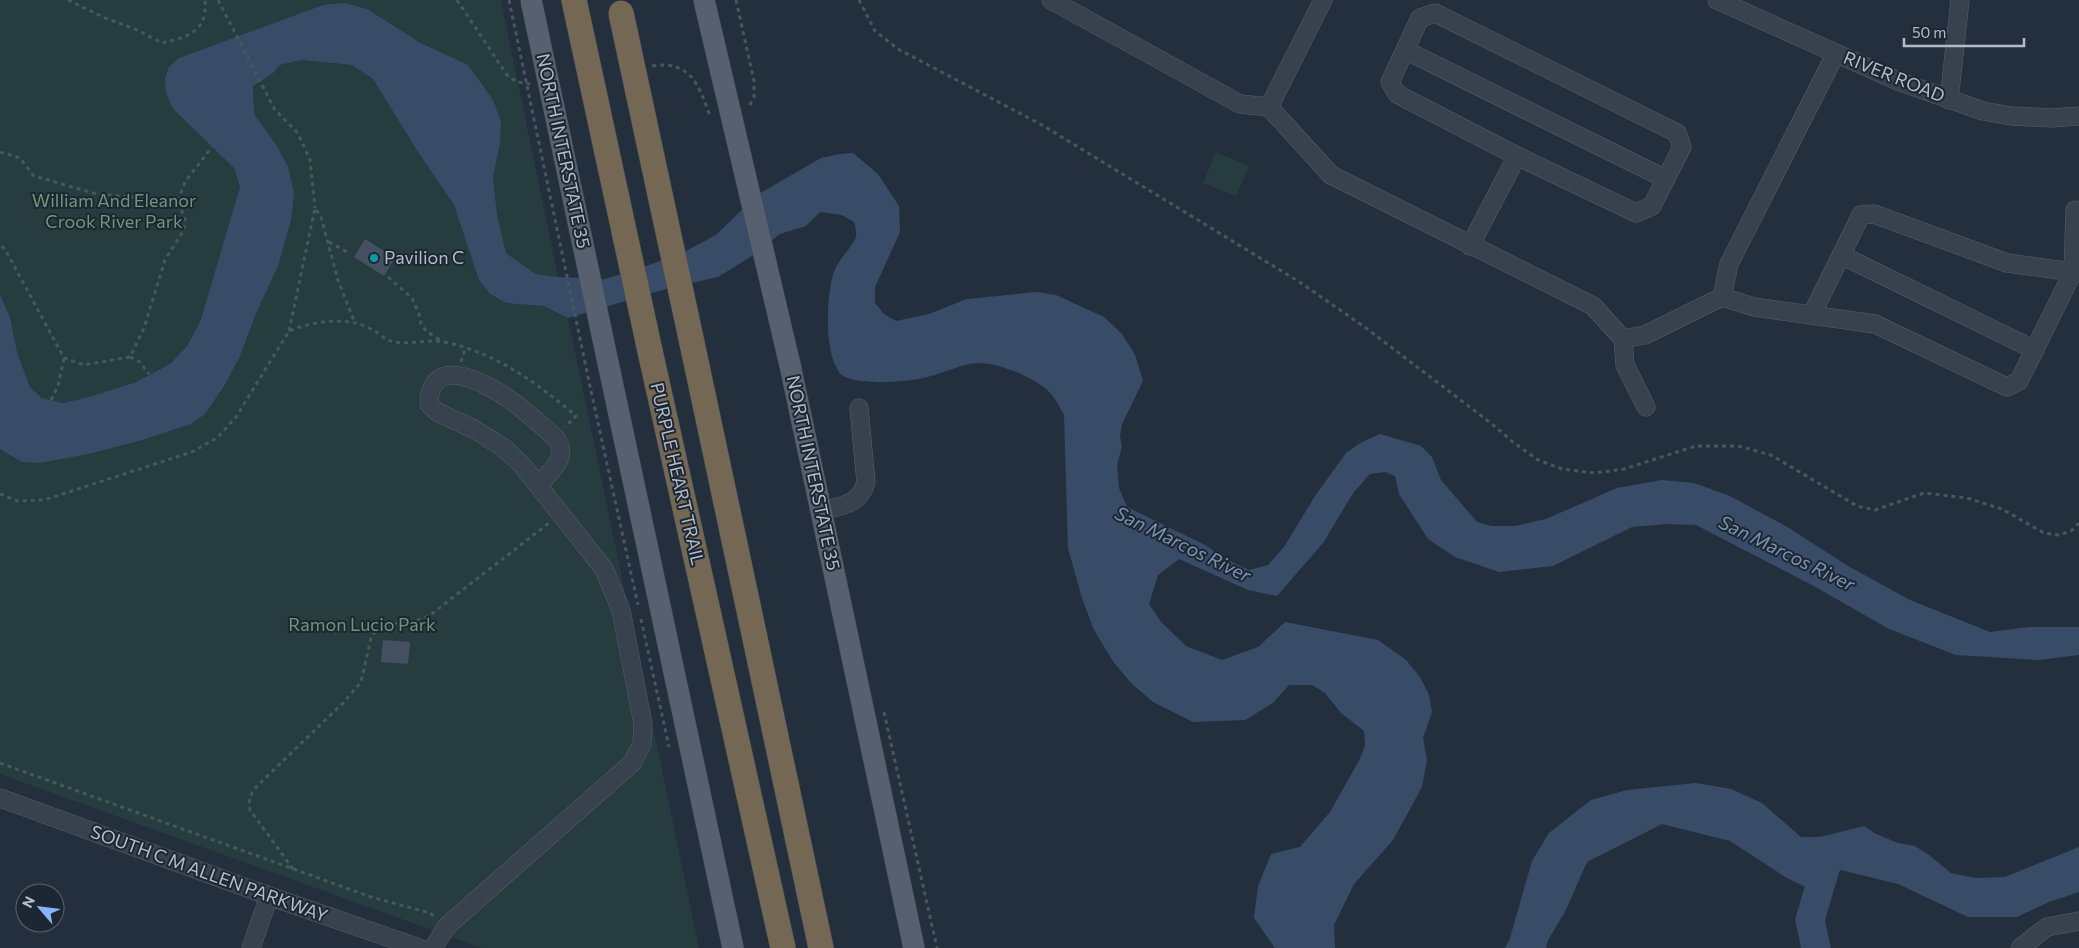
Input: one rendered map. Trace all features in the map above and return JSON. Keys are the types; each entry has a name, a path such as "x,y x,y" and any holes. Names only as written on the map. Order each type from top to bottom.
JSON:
{"highway":[{"path":"620,6 821,948"},
{"name":"PURPLE HEART TRAIL","path":"576,11 783,948"}],"main road":[{"name":"NORTH INTERSTATE 35","path":"531,0 733,948"},
{"name":"NORTH INTERSTATE 35","path":"704,0 790,365 914,948"}],"street":[{"path":"1051,0 1240,104 1269,107 1331,175 1593,306 1624,339 1625,365 1646,407"},
{"path":"1269,107 1323,0"},
{"name":"RIVER ROAD","path":"1717,0 1898,81 1983,111 2011,116 2052,118 2079,116"},
{"path":"1949,100 1960,0"},
{"path":"1435,13 1444,17 1677,133 1682,147 1652,206 1636,213 1517,156 1397,94 1390,82 1420,18 1435,13"},
{"path":"1405,50 1666,179"},
{"path":"1722,297 1730,264 1836,53"},
{"path":"1470,246 1517,156"},
{"path":"1624,339 1645,336 1722,297 1754,307 1875,324 2007,387 2020,381 2073,272 2075,210"},
{"path":"1812,314 1861,215 1874,214 2007,263 2073,272"},
{"path":"1841,255 2035,350"},
{"path":"433,948 447,926 632,763 642,744 643,724 621,610 604,569 539,484 504,448 474,429 437,412 429,404 429,391 436,380 448,374 457,374 485,386 517,404 555,437 559,442 562,453 558,464 539,484"},
{"path":"821,511 856,500 863,493 866,482 859,408"},
{"name":"SOUTH C M ALLEN PARKWAY","path":"0,798 269,896 419,948"},
{"path":"251,948 269,896"},
{"path":"2020,948 2047,928 2079,921"}],"path":[{"path":"68,0 162,43 182,38 195,31 204,20 205,0"},
{"path":"0,494 18,501 44,500 192,452 218,437 236,417 289,331 315,208 310,160 296,131 275,110 218,0"},
{"path":"509,0 591,391 671,756"},
{"path":"859,0 875,31 898,48 1042,125 1298,281 1366,328 1538,460 1562,469 1595,473 1624,469 1696,446 1738,446 1771,455 1858,506 1866,508 1875,510 1924,493 1967,498 2002,509 2044,533 2059,534 2071,531 2079,523"},
{"path":"130,357 144,328 165,260 184,230 185,219 178,200 185,182 212,147"},
{"path":"0,152 20,158 34,176 97,194 178,200"},
{"path":"315,208 321,218 338,280 354,321"},
{"path":"328,242 349,253"},
{"path":"0,244 6,251 64,358 58,386 51,400"},
{"path":"388,277 412,298 421,324 426,331 444,342"},
{"path":"289,331 304,325 354,321 372,329 389,341 401,343 444,342 490,357 516,370 548,392 576,416 555,437"},
{"path":"64,358 84,365 130,357 140,362 149,374"},
{"path":"293,869 250,810 249,798 257,786 343,703 361,682 372,638 377,629 390,624 414,622 429,616 561,514"},
{"path":"0,763 371,897 430,913 447,926"}],"green space":[{"name":"William And Eleanor Crook River Park","path":"0,0 501,0 558,277 536,274 506,253 497,215 493,176 500,144 468,65 419,42 323,6 179,58 169,67 173,109 234,168 240,187 200,322 187,346 170,364 136,382 63,403 42,398 30,387 17,352 10,317 0,295"},
{"name":"Ramon Lucio Park","path":"300,60 352,65 373,79 416,149 454,205 479,280 490,294 507,303 544,306 568,318 699,948 482,948 0,774 0,449 22,462 93,453 146,439 191,424 240,356 257,311 263,129 254,114 253,86 272,74 280,65"},
{"path":"1216,152 1249,166 1236,196 1203,183"}],"water":[{"name":"San Marcos River","path":"345,3 367,9 419,42 468,65 493,100 501,121 500,144 493,176 497,215 506,253 536,274 605,279 686,251 716,235 757,195 821,158 853,153 878,174 899,206 900,232 875,287 875,303 884,314 896,321 929,314 967,299 1037,292 1056,295 1104,317 1122,334 1135,355 1143,381 1122,424 1120,437 1122,446 1117,465 1119,488 1127,507 1205,545 1228,560 1249,570 1268,565 1284,547 1315,496 1346,453 1360,443 1380,434 1421,446 1432,457 1441,480 1477,522 1491,526 1515,526 1546,519 1617,488 1662,480 1694,483 1730,496 1789,528 1848,566 1910,600 1990,632 2029,627 2079,627 2079,655 2038,660 1956,655 1889,629 1812,585 1696,525 1667,524 1632,527 1553,566 1499,572 1455,557 1428,539 1399,494 1395,476 1385,472 1370,474 1353,493 1323,543 1277,596 1248,590 1179,559 1158,575 1149,604 1161,622 1186,646 1222,660 1258,647 1285,622 1378,640 1406,660 1420,677 1429,695 1432,712 1423,738 1427,760 1422,787 1393,840 1354,884 1334,925 1335,948 1275,948 1254,918 1258,886 1271,854 1300,847 1330,812 1360,759 1365,745 1364,731 1341,713 1325,693 1312,685 1289,685 1273,703 1245,720 1193,722 1153,702 1132,684 1114,663 1094,630 1082,598 1068,548 1064,415 1054,398 1045,388 1019,373 985,363 965,365 923,378 892,382 854,380 845,377 839,372 834,363 829,337 829,295 836,267 852,245 856,235 854,222 842,215 820,212 806,226 780,234 749,258 718,277 669,288 568,318 544,306 506,303 490,294 479,280 454,205 416,149 373,79 352,65 301,60 280,65 272,74 253,86 254,114 277,146 288,167 294,193 291,220 278,266 257,311 240,356 224,386 205,414 191,424 146,439 93,453 40,463 22,462 0,449 0,295 10,317 17,352 30,387 42,398 63,403 136,382 170,364 187,346 200,322 240,187 234,168 173,109 166,92 165,78 169,67 179,58 323,5"},
{"path":"1696,783 1731,789 1762,803 1801,837 1820,837 1864,826 1876,834 1898,843 1915,846 1951,873 1975,878 2005,877 2079,847 2079,892 2049,902 2017,917 1968,917 1898,884 1841,870 1808,888 1787,878 1730,841 1662,824 1587,862 1565,912 1548,940 1546,948 1505,948 1510,938 1532,861 1549,833 1591,800 1627,790"}],"building":[{"name":"Pavilion C","path":"365,239 395,258 384,276 354,257"},
{"path":"383,640 410,642 408,664 381,662"}],"waterway":[{"path":"1816,948 1810,920 1829,855"}],"place":[{"name":"Pavilion C","path":"374,258"}]}
